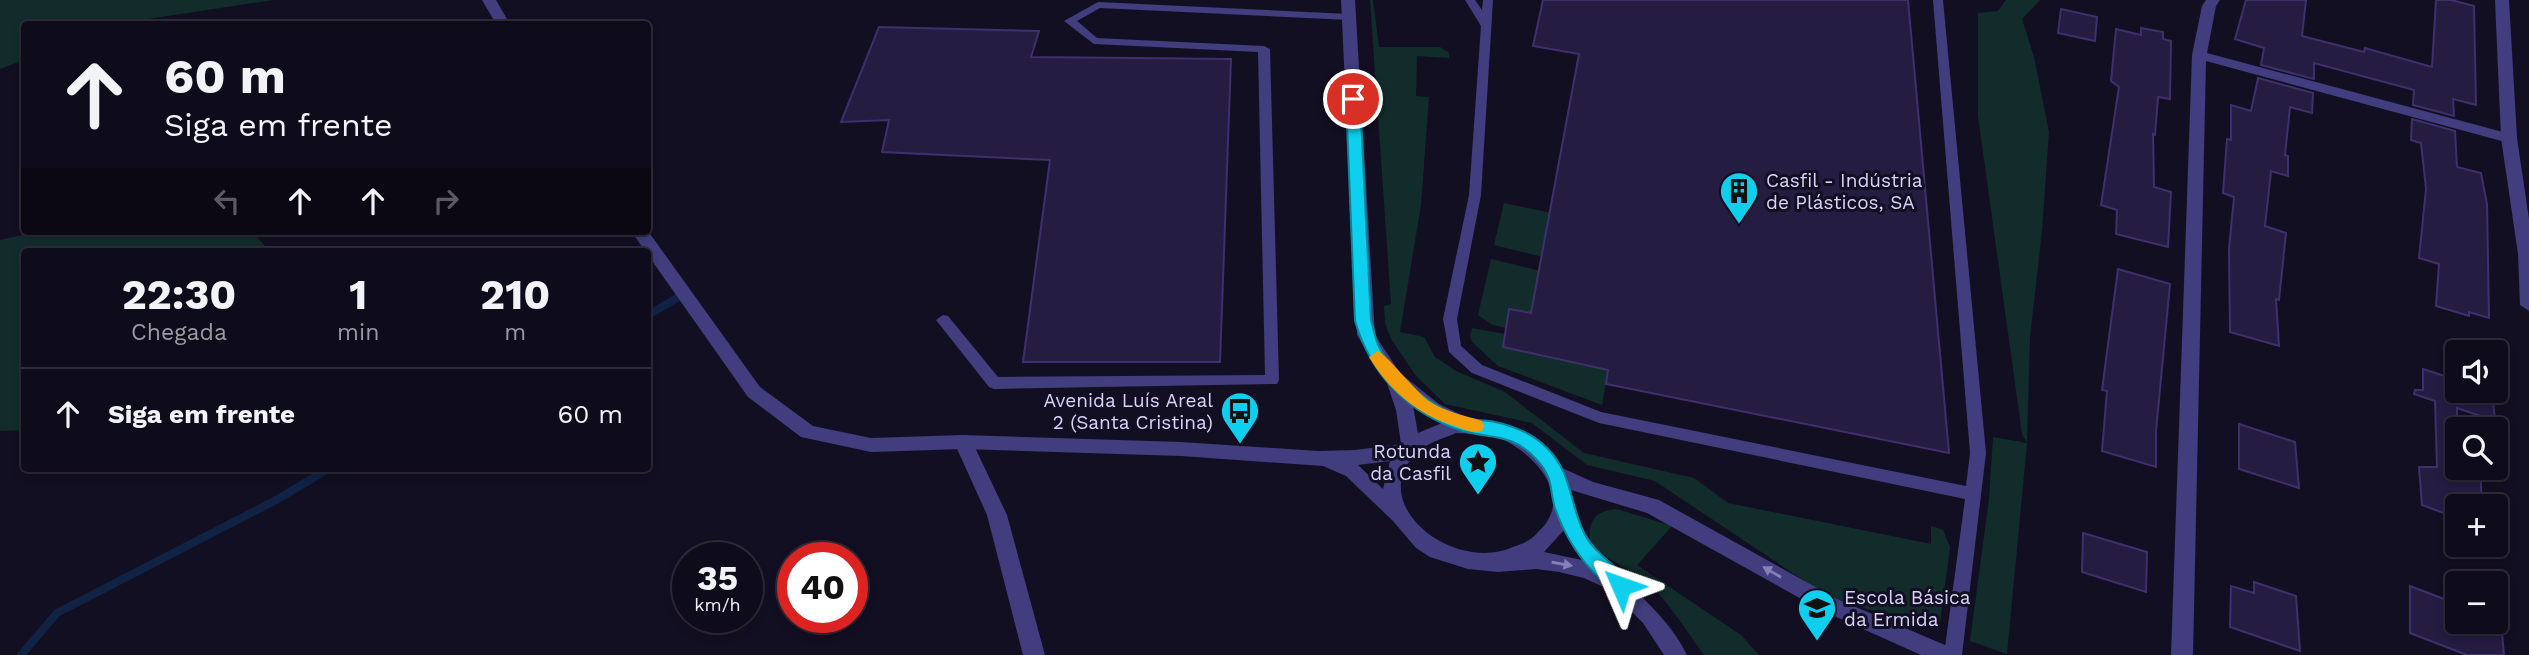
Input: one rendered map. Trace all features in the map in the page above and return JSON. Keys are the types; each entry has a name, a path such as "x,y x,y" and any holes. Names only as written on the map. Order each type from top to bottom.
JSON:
{"street":[{"path":"489,0 501,21"},
{"path":"1348,0 1363,321 1372,349 1395,380 1423,406 1466,425"},
{"path":"2182,655 2199,55 2209,6 2213,0"},
{"path":"2502,0 2509,138 2526,254 2529,305"},
{"path":"2199,55 2509,138"},
{"path":"651,250 754,392 808,432 871,445 963,442 1181,449 1318,459 1356,458 1408,448"},
{"path":"1395,380 1405,410 1408,448"},
{"path":"1400,517 1392,482 1396,466 1408,448 1427,435 1466,425 1494,428 1520,438 1542,454 1557,474 1563,506 1557,526 1544,544 1523,556 1498,563"},
{"path":"963,442 997,515 1034,655"},
{"path":"1318,459 1353,471 1400,517 1417,538 1440,553 1469,562 1559,563 1600,575 1621,586"},
{"path":"1557,474 1588,489 1652,506 1830,606 1944,655"},
{"path":"1563,506 1579,542 1594,561 1650,617 1676,655"}],"lane":[{"path":"1470,0 1485,24"},
{"path":"1488,0 1475,195 1450,319 1454,348 1477,369 1599,417 1973,494"},
{"path":"1938,0 1978,453 1953,655"},
{"path":"943,320 994,383 1272,380 1264,49 1094,41 1070,21 1098,5 1349,17"}],"green space":[{"path":"0,0 273,0 135,21 21,21 21,61 0,69"},
{"path":"1370,0 1373,0 1379,47 1440,47 1449,53 1449,58 1417,56 1416,96 1429,97 1421,205 1400,332 1424,337 1435,357 1456,371 1505,392 1584,453 1694,478 1728,503 1931,544 1931,526 1943,530 1950,547 1940,624 1930,629 1827,596 1655,481 1587,465 1532,423 1445,404 1416,376 1391,339 1385,323 1384,306 1391,304"},
{"path":"2006,0 2040,0 2022,19 2034,57 2049,132 2042,231 2030,337 2027,443 2022,434 1978,116 1978,13 1998,11"},
{"path":"1504,203 1551,213 1543,257 1494,245"},
{"path":"23,235 255,235 267,248 21,248 21,430 0,431 0,240"},
{"path":"1491,259 1540,271 1531,313 1509,309 1506,328 1493,325 1478,315"},
{"path":"1472,328 1505,334 1608,370 1602,405 1498,366 1472,342"},
{"path":"1993,437 2027,443 2007,654 1970,641 1989,499"},
{"path":"1617,509 1672,526 1637,565 1741,635 1759,655 1704,655 1657,592 1590,543 1590,529 1594,518 1603,512"}],"building":[{"name":"Casfil - Indústria de Plásticos, SA","path":"1543,0 1908,0 1949,453 1606,384 1608,370 1503,347 1509,309 1531,313 1579,54 1533,46"},
{"path":"2246,0 2306,0 2302,36 2364,52 2365,48 2432,67 2436,0 2451,0 2474,6 2476,105 2453,99 2454,116 2413,105 2414,90 2314,63 2314,79 2261,65 2264,48 2235,39"},
{"path":"2061,9 2097,17 2095,41 2058,33"},
{"path":"879,27 1039,31 1031,57 1231,59 1220,362 1023,362 1050,160 882,152 889,120 841,122"},
{"path":"2141,28 2163,32 2163,39 2171,41 2170,99 2158,97 2155,135 2153,134 2154,187 2171,192 2168,247 2116,234 2117,210 2101,205 2119,87 2111,81 2116,29 2141,35"},
{"path":"2258,78 2313,93 2312,113 2290,107 2285,155 2288,156 2288,176 2271,171 2265,226 2286,233 2279,300 2276,299 2279,346 2230,332 2229,249 2234,197 2223,193 2227,139 2231,140 2231,105 2251,111"},
{"path":"2412,119 2455,131 2457,167 2481,173 2487,204 2489,318 2469,312 2469,316 2436,306 2439,264 2419,258 2426,189 2421,143 2411,140"},
{"path":"2118,269 2170,284 2156,431 2156,467 2102,451 2107,391 2102,390"},
{"path":"2423,369 2445,376 2445,403 2493,403 2495,417 2483,417 2457,408 2457,417 2445,417 2445,480 2481,480 2481,494 2445,494 2445,514 2422,505 2419,467 2437,467 2435,401 2414,394 2415,390 2423,390"},
{"path":"2239,424 2295,442 2299,488 2239,469"},
{"path":"2083,533 2147,552 2146,592 2082,572"},
{"path":"2254,582 2296,596 2300,651 2230,627 2231,586 2254,593"},
{"path":"2410,586 2445,599 2445,634 2502,634 2504,655 2467,655 2410,633"}],"waterway":[{"path":"651,313 677,298"},
{"path":"21,655 57,613 278,499 323,472"}],"slow traffic":[{"path":"1378,357 1395,380 1423,406 1466,425 1476,426"}],"place":[{"name":"Casfil - Indústria de Plásticos, SA","path":"1739,225"},
{"name":"Avenida Luís Areal 2 (Santa Cristina)","path":"1240,445"},
{"name":"Rotunda da Casfil","path":"1478,496"},
{"name":"Escola Básica da Ermida","path":"1817,642"}],"route":[{"path":"1353,99 1363,321 1372,349 1395,380 1423,406 1466,425 1494,428 1520,438 1542,454 1557,474 1563,506 1579,542 1594,561 1621,586"}]}
